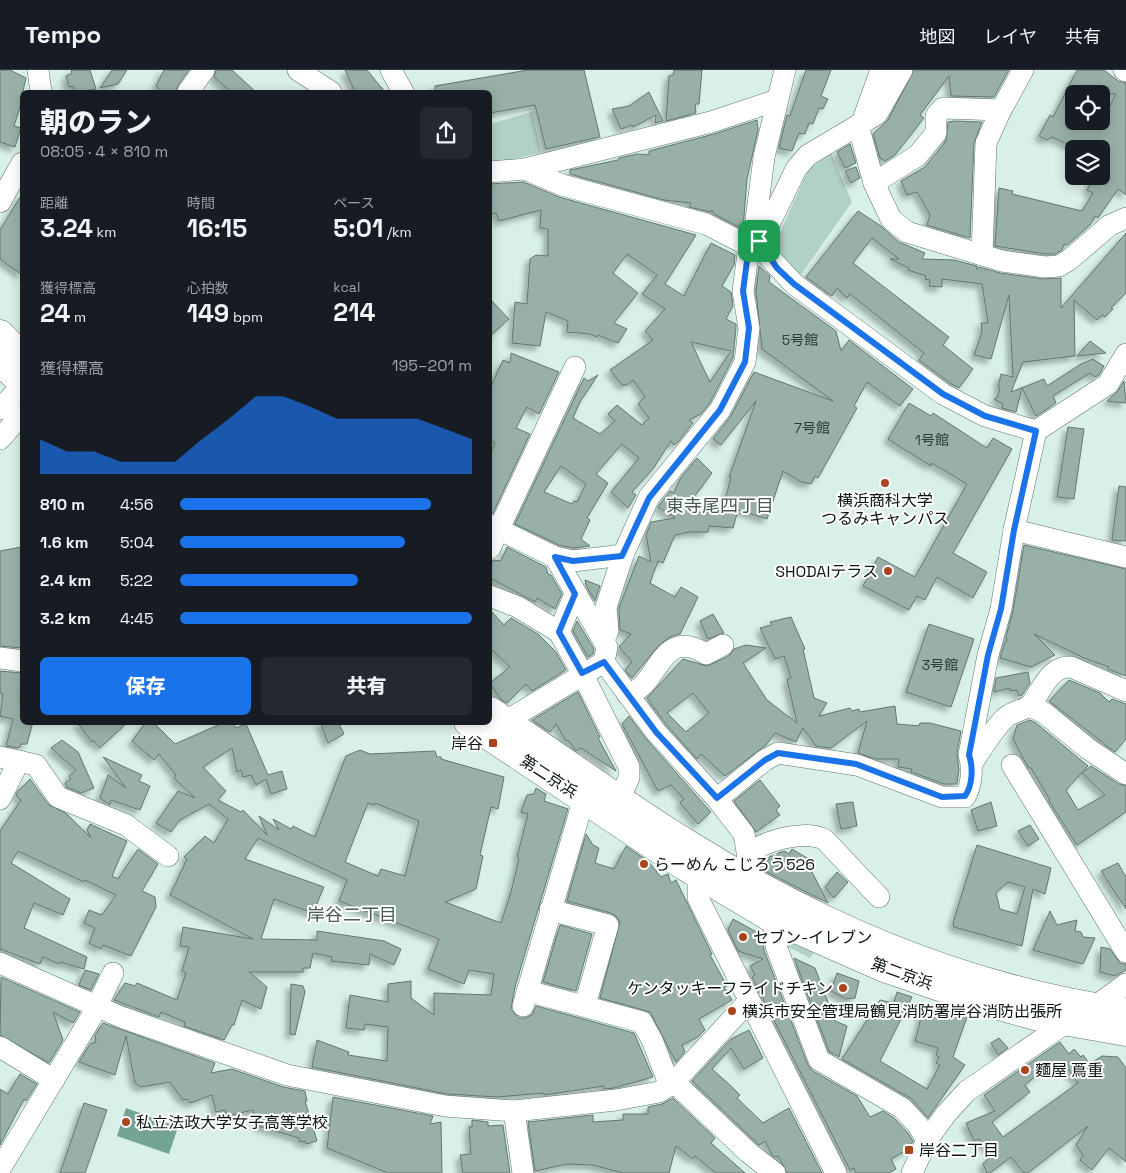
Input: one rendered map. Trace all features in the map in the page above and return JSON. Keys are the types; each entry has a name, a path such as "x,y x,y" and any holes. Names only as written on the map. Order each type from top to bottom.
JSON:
{"highway":[{"path":"0,334 20,354"},
{"path":"0,361 20,381"},
{"name":"第二京浜","path":"498,716 619,799 773,919 884,968 981,1001 1067,1022 1126,1032"},
{"name":"第二京浜","path":"473,725 584,798 702,865 752,881 843,930 915,959 989,984 1093,1008 1126,1012"}],"street":[{"path":"38,70 41,90"},
{"path":"189,90 204,70"},
{"path":"298,70 327,90"},
{"path":"391,70 402,90"},
{"path":"604,640 608,631 606,607 622,556 649,498 720,410 745,362 749,328 743,291 754,243 764,157 785,70"},
{"path":"881,70 860,124 874,183 891,219 908,232 982,255 1031,266 1059,266 1070,260 1110,225 1126,218"},
{"path":"754,243 796,169 808,155 877,114 902,70"},
{"path":"982,255 986,143 1000,110 1023,70"},
{"path":"492,172 525,169 711,122 777,100"},
{"path":"874,183 917,156 936,133 936,116 944,108 1000,110"},
{"path":"525,169 562,185 706,224 754,243 794,284 943,394 985,416 1036,431"},
{"path":"0,202 17,172"},
{"path":"717,798 765,760 778,753 856,764 942,797 965,796 970,790 972,763 969,755 988,655 1001,609 1014,530 1036,431 1108,384 1126,356"},
{"path":"575,367 548,428 494,526 555,557 573,561 622,556"},
{"path":"0,409 17,391 20,390"},
{"path":"0,439 20,416"},
{"path":"1014,530 1126,557"},
{"path":"555,557 596,632 604,640 607,647 604,662 656,732 717,798 744,834 749,854 752,881"},
{"path":"559,632 575,594"},
{"path":"492,597 518,607 559,632 582,673 629,767 629,778 619,799"},
{"path":"627,694 640,689 668,652 683,646 694,647 706,654 723,645"},
{"path":"0,658 20,661"},
{"path":"498,716 604,662"},
{"path":"972,763 1004,718 1029,706 1054,672 1061,667 1071,667 1126,691"},
{"path":"1029,706 1043,712 1087,748 1126,774"},
{"path":"0,798 10,759 36,765 58,796 126,825 168,856"},
{"path":"1012,765 1126,952"},
{"path":"584,798 525,998 585,1005 642,1022 672,1084 749,1153 775,1173"},
{"path":"749,854 759,846 815,835 824,838 879,897"},
{"path":"702,865 698,898 748,1001 836,1173"},
{"path":"550,910 608,924 585,1005"},
{"path":"773,919 776,946 819,1060 902,1108 918,1126 927,1140"},
{"path":"0,962 121,1017 287,1075 445,1106 514,1111 616,1100 659,1092 672,1084 748,1001"},
{"path":"0,1169 98,1005 113,973"},
{"path":"912,1173 927,1140 946,1114 967,1091 1126,984"},
{"path":"3,1055 54,1080"},
{"path":"514,1111 523,1173"}],"shaded area":[{"path":"532,112 541,153 492,164 492,123"},
{"path":"831,153 852,202 800,276 779,252 777,239 808,170"},
{"path":"782,935 815,951 810,958 788,947 781,938"},
{"path":"126,1108 178,1127 169,1154 117,1136"}],"building":[{"path":"0,70 10,70 26,78 23,90 20,90 20,107 14,126 20,128 20,131 15,147 0,142"},
{"path":"71,70 90,70 96,89 74,90 73,86 69,87 66,76 72,73"},
{"path":"112,70 127,70 118,84 100,88"},
{"path":"164,70 189,70 177,90 161,90 156,86"},
{"path":"216,70 232,70 254,90 229,90 214,77"},
{"path":"345,70 367,70 383,90 354,90"},
{"path":"528,70 584,70 600,137 546,149 535,105 492,113 492,90 435,90 435,86"},
{"path":"674,70 702,70 699,104 695,104 696,113 666,121 669,76 673,75"},
{"path":"806,70 831,70 821,96 828,99 823,109 819,108 813,124 809,123 805,134 799,133 792,151 779,148 787,115 790,116"},
{"path":"914,70 1009,70 994,97 951,96 949,76 920,115 924,118 895,155 885,161 880,158 873,134 888,120"},
{"path":"1077,70 1104,70 1118,81 1126,83 1126,195 1118,189 1098,218 1095,216 1090,225 1067,245 1064,244 1062,250 1055,254 995,246 999,188 1013,191 1012,194 1082,211 1093,193 1087,190 1090,185 1110,185 1110,140 1065,140 1065,143 1052,137 1047,140 1039,136 1050,115 1053,117 1065,94 1065,130 1110,130 1110,106 1116,94 1110,94 1110,85 1069,85"},
{"path":"649,92 663,121 655,123 656,115 633,127 632,125 621,129 612,109 629,106"},
{"path":"757,120 758,130 747,179 743,229 714,214 712,210 711,212 689,207 691,203 664,200 570,174 570,170 637,154 649,155 649,151 714,134"},
{"path":"948,122 982,122 974,143 970,238 927,225 930,215 917,192 907,195 901,181 925,167 946,141"},
{"path":"850,144 856,163 845,168 837,152"},
{"path":"856,167 860,178 851,183 845,171"},
{"path":"524,182 559,197 696,235 665,284 684,296 711,243 735,255 734,265 722,286 731,292 733,306 726,319 736,324 733,358 710,403 701,414 689,420 693,423 678,442 674,445 671,441 653,469 632,492 636,495 628,508 611,492 639,458 622,444 596,474 608,483 587,518 590,520 581,539 590,546 574,548 559,545 515,524 584,378 588,381 598,375 580,402 573,418 600,434 615,421 608,414 617,405 642,425 649,418 638,404 645,397 633,380 627,385 622,385 610,370 653,340 645,331 665,309 642,294 657,275 627,254 613,273 638,293 614,323 627,329 618,343 598,335 597,337 590,334 567,332 568,321 546,312 540,346 512,343 515,302 527,304 530,259 536,255 548,256 548,229 540,228 541,210 499,221 496,213 492,214 492,184","holes":["691,342 731,351 710,382","561,466 586,484 577,502 574,501 572,504 544,492"]},
{"path":"20,197 20,274 0,259 0,230"},
{"path":"858,211 881,226 899,242 925,253 922,259 954,260 977,266 977,270 979,267 1000,273 1043,279 1061,278 1061,308 1126,233 1126,293 1105,317 1102,315 1097,320 1074,300 1075,356 1023,362 1011,392 1044,379 1047,386 1081,364 1093,359 1104,366 1099,375 1095,377 1090,373 1053,396 1056,403 1036,416 1022,388 1016,412 1002,408 1003,404 994,399 997,398 1000,388 998,387 1001,374 1013,377 1009,295 991,359 974,355 982,332 981,323 988,323 982,284 942,279 942,287 929,286 930,280 925,279 926,276 908,270 909,268 890,259 899,259 872,238 853,263 949,337 943,345 973,369 959,388 950,383 919,360 924,353 850,294 847,298 837,288 832,296 806,277"},
{"path":"759,266 770,276 769,282 836,331 841,351 849,340 913,389 900,406 867,382 854,406 857,408 818,478 815,476 811,484 801,482 783,471 767,519 738,510 733,528 709,526 708,532 690,532 675,535 663,563 658,561 650,583 675,597 681,587 698,597 680,634 672,636 660,644 632,678 625,670 632,662 619,647 631,634 620,630 619,608 639,556 651,562 646,535 651,522 675,518 658,507 670,491 674,493 680,479 697,458 712,473 689,504 696,506 694,512 722,513 731,477 729,477 756,401 721,445 713,439 731,416 754,372 833,401 762,349 756,291"},
{"path":"492,301 509,319 492,334"},
{"path":"1090,341 1106,353 1077,356"},
{"path":"511,353 559,372 539,414 527,407 516,428 530,434 492,513 492,450 495,443 492,441 492,384 503,360 510,363"},
{"path":"1124,381 1126,403 1107,401 1118,391"},
{"path":"909,403 931,416 933,413 987,448 993,438 1012,449 953,553 987,572 973,598 937,577 925,600 917,596 909,610 863,586 878,557 915,577 967,484 932,463 931,466 888,439"},
{"path":"1068,427 1084,429 1074,499 1057,497"},
{"path":"1119,486 1126,487 1126,541 1112,540"},
{"path":"1024,545 1126,569 1126,676 1034,634 1055,655 1031,667 1000,658 1007,641 1006,637 1013,611"},
{"path":"20,547 20,648 0,646 0,551"},
{"path":"507,547 546,567 548,574 551,575 562,594 555,609 537,598 535,602 492,579 493,560 501,561"},
{"path":"585,580 600,586 595,601 586,585"},
{"path":"492,612 504,625 511,618 538,634 556,652 566,670 532,691 526,684 507,703 501,700 492,686 492,681 510,667 492,650"},
{"path":"713,614 724,633 708,639 700,621"},
{"path":"791,617 805,649 803,649 814,698 827,703 819,716 850,708 852,711 859,709 860,712 895,706 897,724 919,726 920,723 930,723 961,731 957,753 959,770 957,784 944,784 911,772 912,769 898,767 899,759 876,759 858,753 867,721 831,748 816,746 803,728 796,742 775,733 766,745 725,776 701,754 697,759 666,724 647,698 683,659 707,666 729,656 734,649 746,645 766,648 743,663 767,700 797,723 787,679 791,678 784,656 775,659 760,628 772,625 770,622","holes":["693,693 709,713 686,732 667,713"]},
{"path":"577,621 594,649 593,654 588,657 573,631"},
{"path":"929,624 974,639 951,707 906,692"},
{"path":"0,671 20,673 20,725 32,725 27,744 21,744 19,748 6,746 13,719 0,716 3,694 0,693"},
{"path":"1028,672 1030,683 1022,695 1019,696 1017,690 1010,691 1010,688 994,692 996,678"},
{"path":"1069,680 1100,693 1109,702 1112,699 1126,704 1126,739 1115,752 1049,701"},
{"path":"578,692 600,737 598,738 616,771 581,748 576,751 568,740 566,741 556,724 550,732 532,720"},
{"path":"629,716 647,740 711,812 698,824 680,803 684,799 671,785 658,791 622,724"},
{"path":"1030,720 1088,766 1066,790 1078,810 1105,795 1082,773 1091,766 1119,784 1126,786 1126,812 1077,845 1013,739 1017,725"},
{"path":"79,725 125,725 100,748 94,741 92,742"},
{"path":"144,725 156,725 175,744 218,725 234,725 236,728 246,725 268,775 282,771 287,789 271,794 266,779 256,785 251,775 243,777 241,770 237,772 232,748 203,767 226,791 218,800 241,812 243,810 267,835 259,816 279,830 273,819 291,829 293,826 315,837 346,756 360,750 370,754 435,751 437,757 441,757 441,759 504,777 498,809 491,807 480,855 483,856 476,889 445,902 501,923 511,892 519,858 517,857 528,814 521,812 527,795 534,794 536,788 546,794 544,801 568,809 515,987 511,1009 519,1018 525,1018 532,1015 536,1006 634,1033 653,1077 614,1088 604,1089 604,1086 544,1095 544,1093 497,1097 447,1094 312,1067 317,1040 349,1052 348,1055 387,1061 388,1027 365,1024 364,1030 346,1028 350,995 388,1002 388,984 411,981 411,998 434,1015 434,993 491,995 494,974 469,970 464,984 428,969 439,939 339,901 347,880 258,838 245,859 324,887 313,913 274,899 261,939 317,940 317,931 384,941 401,949 394,965 370,954 369,965 331,961 332,957 313,953 310,968 303,968 303,972 249,972 267,987 261,1009 242,1000 234,1025 232,1025 224,1040 184,1026 185,1022 161,1012 159,1017 114,1000 125,983 135,986 137,983 177,1000 186,973 182,971 189,947 180,946 183,927 253,939 170,895 187,859 184,857 205,836 214,843 228,819 209,804 180,820 171,832 156,823 178,791 195,798 174,778 176,775 159,754 154,760 132,741","holes":["368,803 374,805 375,803 419,821 405,876 381,869 378,876 345,862"]},
{"path":"321,725 340,725 344,734 328,743"},
{"path":"62,740 78,752 94,788 81,793 67,787 65,783 71,779 69,776 76,770 51,748"},
{"path":"103,757 142,775 139,781 150,786 140,810 111,800 110,805 100,798 108,775 126,788"},
{"path":"30,779 48,804 67,814 91,838 87,830 90,824 127,841 112,876 118,879 138,849 158,864 142,891 155,897 156,907 131,956 103,945 101,949 89,943 95,928 84,923 89,910 102,915 116,895 18,851 11,863 70,899 63,915 34,903 24,928 87,957 84,969 60,962 59,964 43,957 40,964 0,949 0,831 21,800 16,795 18,791"},
{"path":"760,780 780,806 776,810 780,815 756,832 734,801"},
{"path":"853,802 857,826 841,829 836,804"},
{"path":"991,802 997,826 978,831 971,810"},
{"path":"1030,825 1039,839 1028,846 1018,831"},
{"path":"586,834 593,845 599,848 595,863 614,869 626,846 648,861 661,877 668,874 671,883 676,880 712,954 710,955 727,986 724,987 732,1000 699,1019 705,1030 698,1037 682,1045 685,1052 676,1062 650,1012 600,998 620,922 611,913 567,901"},
{"path":"977,845 1051,868 1045,894 1033,889 1022,946 954,927 953,923","holes":["1008,882 1025,887 1017,914 1000,909 996,893"]},
{"path":"792,849 814,862 810,868 828,903 763,870 770,856 776,856 784,851 789,854"},
{"path":"1118,863 1126,877 1126,909 1101,871"},
{"path":"837,872 848,882 834,898 825,887"},
{"path":"1050,911 1057,925 1077,920 1075,931 1081,932 1083,937 1095,938 1083,964 1033,950"},
{"path":"733,919 762,935 764,950 808,1065 813,1071 857,1096 870,1117 883,1111 894,1118 908,1133 913,1141 909,1149 891,1159 896,1169 889,1173 856,1173 854,1168 850,1170 752,977 755,975 750,966 763,959 738,951 728,930"},
{"path":"560,925 592,934 576,991 543,982"},
{"path":"1101,947 1110,949 1120,963 1126,964 1126,970 1115,976 1100,972"},
{"path":"794,958 815,968 835,1021 847,1026 839,1057 829,1051"},
{"path":"85,970 99,974 91,990 79,985"},
{"path":"837,973 859,981 855,998 846,999 831,991"},
{"path":"1,977 80,1012 73,1023 53,1012 63,1040 49,1063 0,1035"},
{"path":"291,984 303,986 305,992 295,1035 290,1034"},
{"path":"897,992 912,997 880,1061 927,1089 940,1065 936,1063 939,1057 936,1055 938,1048 915,1041 924,1006 948,1013 949,1010 967,1017 953,1057 965,1065 928,1118 912,1099 842,1059 880,1000 894,1003"},
{"path":"103,1023 215,1063 211,1073 232,1069 283,1087 305,1091 307,1101 305,1101 317,1141 306,1144 305,1141 300,1142 299,1138 258,1126 253,1110 227,1116 225,1110 216,1112 212,1095 190,1103 187,1099 183,1100 170,1082 141,1087 135,1083 126,1036 115,1075 79,1062 90,1044 96,1042 95,1035"},
{"path":"749,1030 763,1058 744,1069 731,1048 712,1069 740,1095 737,1098 763,1123 789,1108 822,1173 787,1173 778,1156 772,1155 765,1141 759,1145 692,1081 731,1039"},
{"path":"999,1038 1008,1048 998,1055 991,1043"},
{"path":"1060,1042 1069,1054 1074,1049 1081,1057 1083,1055 1090,1064 1102,1056 1118,1057 1126,1068 1126,1162 1109,1148 1092,1170 1080,1160 1083,1155 1076,1145 1088,1126 1028,1173 1024,1173 1011,1157 990,1173 987,1173 983,1164 993,1153 979,1139 974,1141 966,1123 995,1111 984,1095","holes":["1051,1063 1057,1071 1065,1065 1078,1083 1003,1137 992,1122 1030,1092 1025,1085"]},
{"path":"20,1074 37,1084 26,1101 24,1099 0,1145 0,1089 8,1094"},
{"path":"333,1097 433,1116 430,1124 441,1122 442,1173 388,1173 327,1148"},
{"path":"673,1098 715,1138 711,1143 745,1173 716,1173 695,1156 693,1159 676,1146 669,1173 623,1173 593,1165 567,1164 535,1171 528,1122 593,1115 593,1122 623,1120 623,1114 648,1114 648,1107 662,1104"},
{"path":"84,1103 107,1110 85,1173 60,1173"},
{"path":"472,1120 488,1122 488,1126 503,1125 510,1173 463,1173 460,1155 471,1154 469,1127 472,1127"}],"place":[{"name":"横浜商科大学 つるみキャンパス","path":"885,483"},
{"name":"SHODAIテラス","path":"888,571"},
{"name":"岸谷","path":"493,743"},
{"name":"らーめん こじろう526","path":"644,864"},
{"name":"セブン-イレブン","path":"743,937"},
{"name":"ケンタッキーフライドチキン","path":"843,988"},
{"name":"横浜市安全管理局鶴見消防署岸谷消防出張所","path":"732,1011"},
{"name":"麵屋 蔦重","path":"1025,1070"},
{"name":"私立法政大学女子高等学校","path":"126,1122"},
{"name":"岸谷二丁目","path":"909,1150"}],"district":[{"name":"東寺尾四丁目","path":"720,506"},
{"name":"岸谷二丁目","path":"352,915"}],"route":[{"path":"759,241 777,268 794,284 943,394 985,416 1036,431 1014,530 1001,609 988,655 969,755 972,763 970,790 965,796 942,797 906,785 856,764 778,753 765,760 717,798 656,732 604,662 582,673 559,632 575,594 555,557 573,561 622,556 649,498 700,437 720,410 733,387 745,362 749,328 743,291 749,246 759,241"}]}
